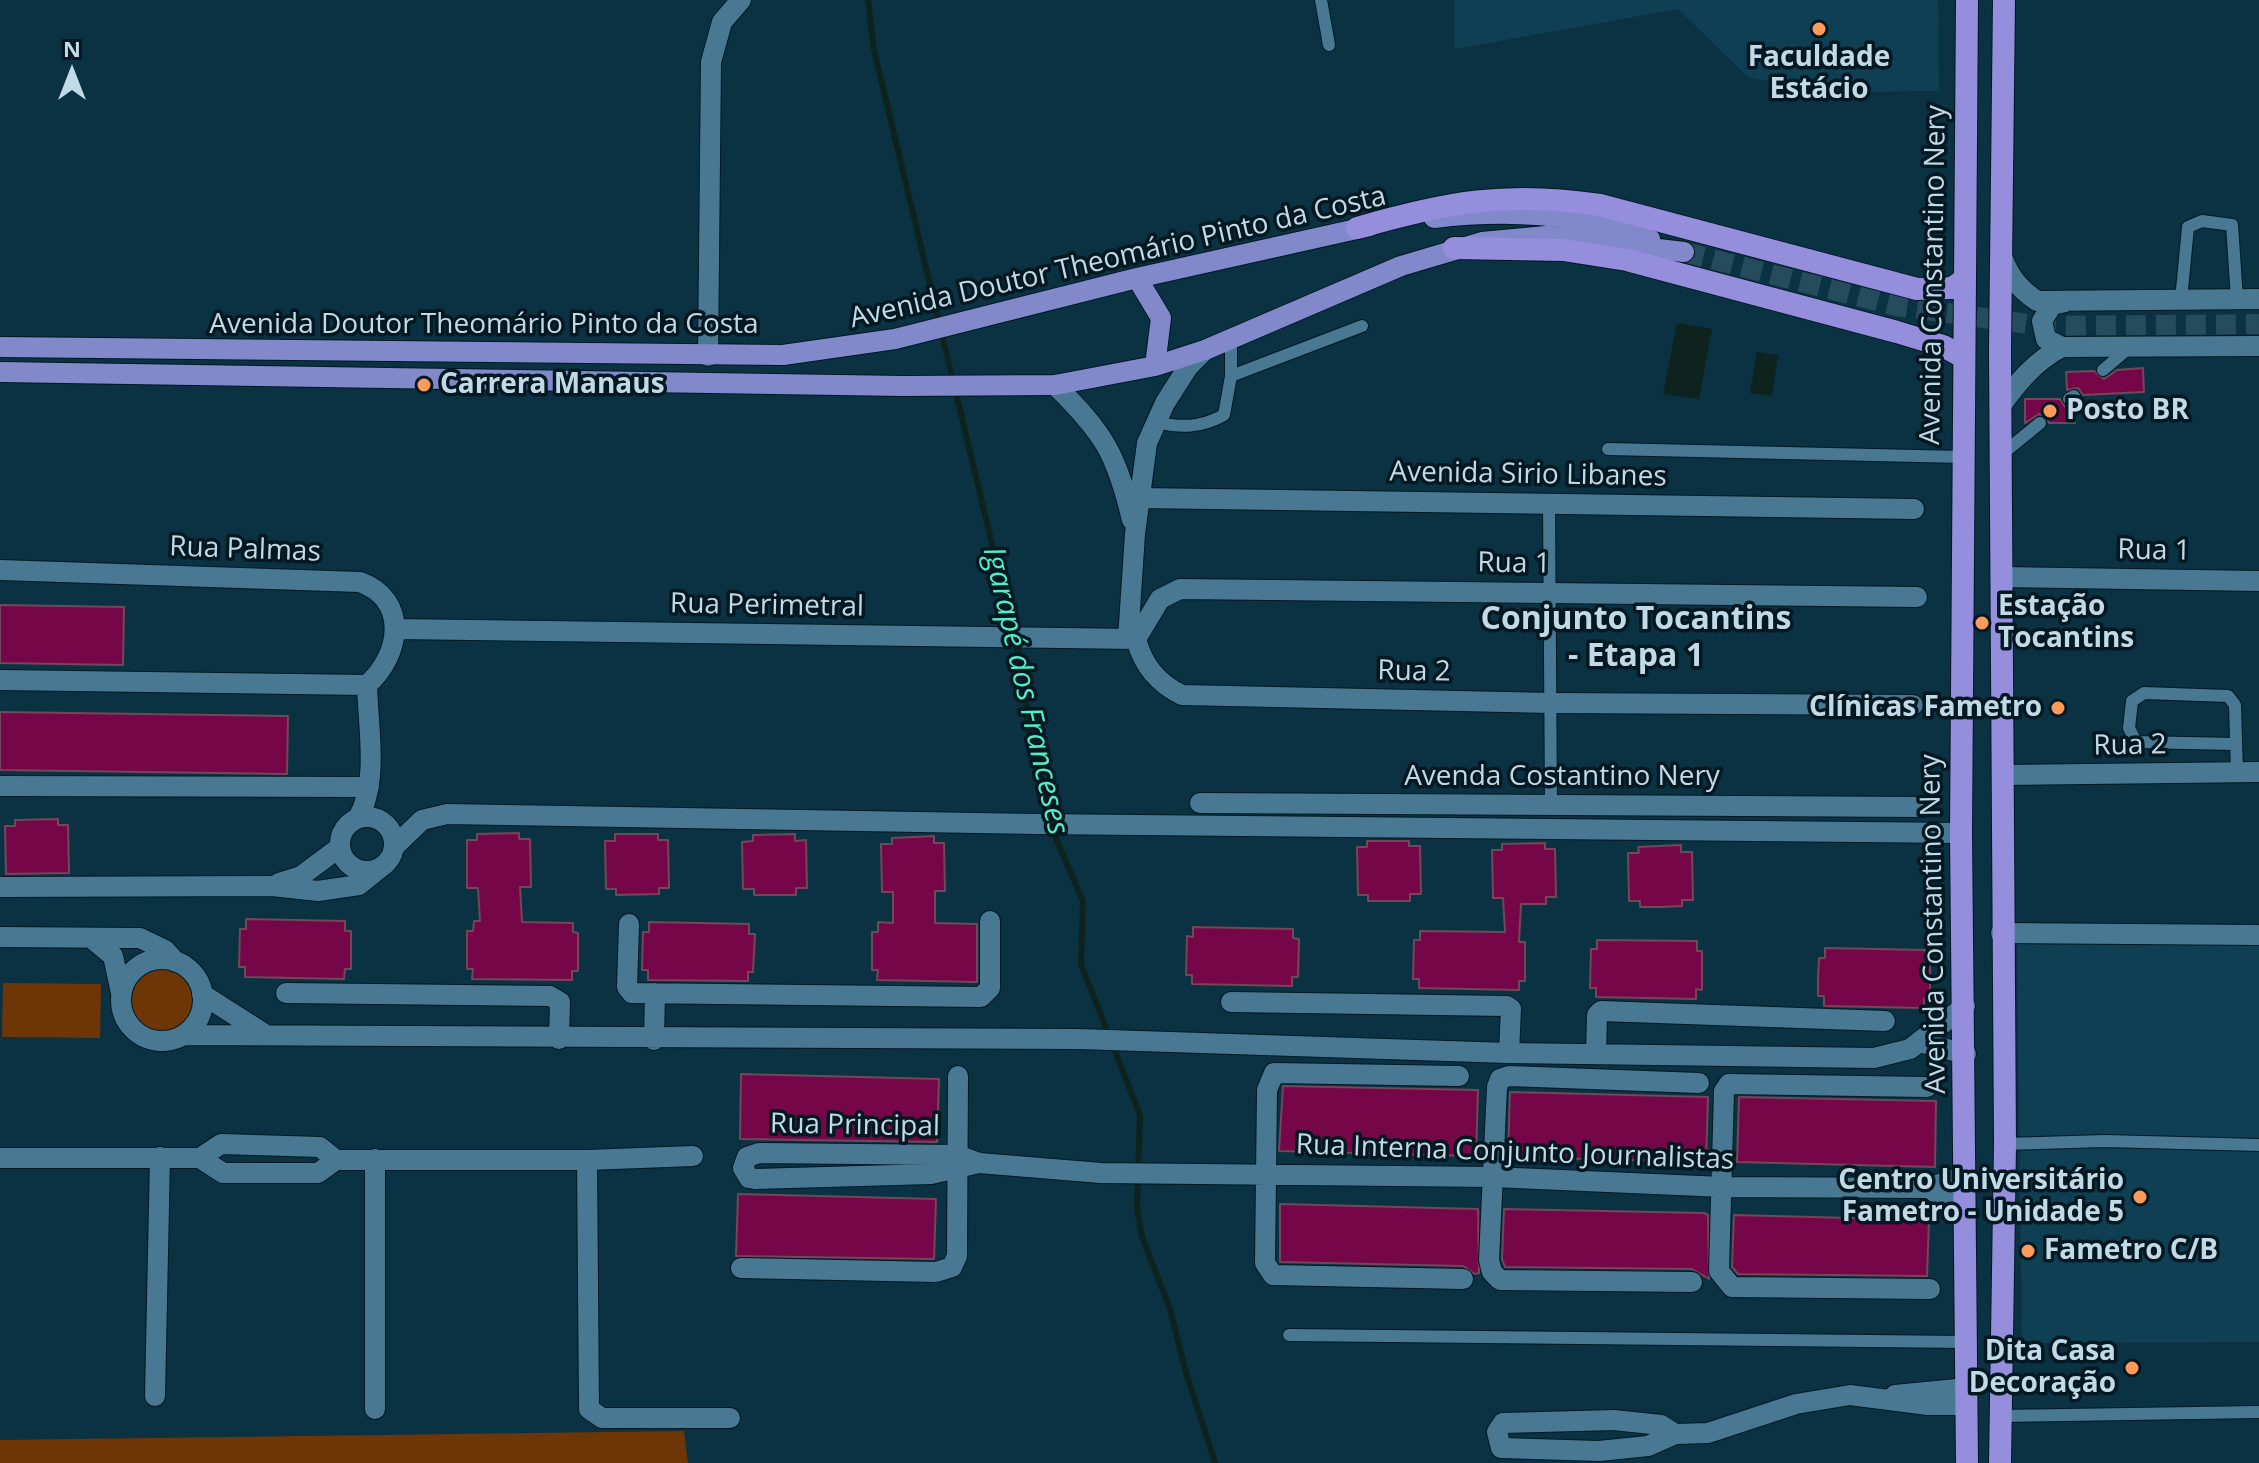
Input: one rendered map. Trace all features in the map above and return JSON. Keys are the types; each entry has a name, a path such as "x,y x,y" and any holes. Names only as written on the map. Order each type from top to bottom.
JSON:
{"highway":[{"name":"Avenida Constantino Nery","path":"1967,0 1961,833 1966,1054 1967,1463"},
{"path":"2000,1463 2005,1144 2001,933 2000,407 2004,0"},
{"path":"1357,228 1430,207 1471,200 1555,199 1600,205 1917,289 1952,288 1965,279"},
{"path":"1454,248 1563,250 1627,260 1897,332 1943,346 1963,357"}],"main road":[{"name":"Avenida Doutor Theomário Pinto da Costa","path":"0,347 783,355 895,339 1137,278 1357,228 1461,215 1553,215 1632,232 1684,252 1546,236 1506,238 1454,248 1401,266 1205,350 1155,366 1055,385 903,386 0,372"},
{"path":"1137,278 1161,318 1155,366"}],"street":[{"path":"708,356 711,62 722,22 741,0"},
{"path":"2001,253 2006,268 2021,291 2037,301 2259,299"},
{"path":"2065,302 2052,305 2042,321 2046,339 2062,347 2259,346"},
{"path":"2000,407 2029,370 2062,347"},
{"path":"1132,639 1135,534 1147,443 1176,384 1205,350"},
{"path":"1055,385 1101,433 1114,456 1135,534"},
{"name":"Avenida Sirio Libanes","path":"1140,498 1914,509"},
{"name":"Rua Palmas","path":"0,570 360,582 374,587 383,597 397,629"},
{"name":"Rua 1","path":"2001,577 2259,581"},
{"name":"Rua 1","path":"1132,639 1160,599 1180,589 1917,597"},
{"path":"272,886 301,876 340,847 344,830 358,818 366,804 369,787 367,685 391,658 397,629"},
{"name":"Rua Perimetral","path":"397,629 1132,639"},
{"name":"Rua 2","path":"1132,639 1156,678 1182,695 1552,703 1913,705"},
{"path":"0,680 367,685"},
{"name":"Rua 2","path":"2002,775 2259,772"},
{"path":"0,786 369,787"},
{"name":"Avenda Costantino Nery","path":"1200,803 1923,807"},
{"path":"0,887 272,886 339,889 359,885 380,868 403,834 422,820 447,814 1092,825 1961,833"},
{"path":"358,818 376,818 384,822 394,838 394,847"},
{"path":"340,847 355,868 380,868"},
{"path":"629,924 628,990 655,993 981,997 990,988 990,921"},
{"path":"2001,933 2259,935"},
{"path":"0,937 140,938 165,950 194,975 202,994 202,1010 184,1035"},
{"path":"91,938 113,956 126,1021 146,1038 172,1040 184,1035 654,1040 1078,1039 1509,1053 1874,1058 1899,1053 1919,1042 1965,1006"},
{"path":"121,995 125,981 147,962 176,962"},
{"path":"286,993 550,996 560,1002 559,1039"},
{"path":"654,1040 655,993"},
{"path":"202,994 266,1035"},
{"path":"1231,1002 1507,1006 1511,1009 1509,1053"},
{"path":"1596,1053 1597,1015 1601,1011 1885,1021"},
{"path":"1919,1042 1966,1054"},
{"path":"1459,1076 1274,1073 1267,1090 1265,1263 1273,1275 1463,1279"},
{"name":"Rua Principal","path":"957,1163 958,1076"},
{"path":"1692,1282 1500,1280 1492,1272 1489,1260 1500,1079 1509,1076 1699,1083"},
{"path":"1927,1087 1729,1084 1724,1091 1719,1271 1732,1287 1930,1289"},
{"path":"200,1158 221,1144 320,1147 336,1160"},
{"name":"Rua Principal","path":"957,1163 755,1179 749,1178 743,1168 747,1157 759,1153 979,1163 1101,1173"},
{"path":"0,1158 200,1158 223,1173 318,1173 336,1160 587,1160 693,1156"},
{"path":"155,1396 160,1157"},
{"path":"375,1159 375,1409"},
{"path":"587,1160 589,1409 602,1418 730,1418"},
{"path":"741,1268 936,1272 952,1267 957,1256 957,1163"},
{"name":"Rua Interna Conjunto Journalistas","path":"1101,1173 1492,1177 1723,1187 1928,1188 1966,1175"},
{"path":"1928,1188 1966,1211"},
{"path":"1675,1434 1661,1425 1614,1420 1503,1423 1497,1432 1498,1445 1507,1450 1599,1451 1648,1446 1675,1434 1708,1433 1810,1402 1850,1395 1884,1397 1928,1389 1967,1396"}],"lane":[{"path":"1321,0 1329,45"},
{"path":"2181,300 2188,227 2202,221 2232,225 2237,299"},
{"path":"1231,376 1362,326"},
{"path":"1155,422 1180,428 1206,424 1224,415 1231,376 1231,339"},
{"path":"2103,370 2129,348"},
{"path":"2001,455 2040,423"},
{"path":"1608,449 1962,457"},
{"path":"1549,503 1551,806"},
{"path":"2236,744 2136,742 2129,728 2132,701 2144,693 2228,696 2235,705 2237,773"},
{"path":"2005,1144 2105,1141 2259,1145"},
{"path":"1289,1335 1967,1342"},
{"path":"2000,1416 2259,1412"}],"shaded area":[{"name":"Faculdade Estácio","path":"1454,0 1938,0 1939,91 1847,92 1749,78 1678,9 1455,49"},
{"path":"1677,323 1712,329 1699,399 1663,394"},
{"path":"1757,352 1778,355 1772,396 1750,393"},
{"name":"Centro Universitário Fametro - Unidade 5","path":"2017,940 2259,942 2259,1342 2022,1343"},
{"path":"161,964 186,974 196,999 186,1024 161,1034 136,1024 126,999 136,974"},
{"path":"3,983 101,984 100,1038 2,1037"},
{"path":"684,1431 688,1463 0,1463 0,1440"}],"building":[{"name":"Posto BR","path":"2143,368 2144,392 2083,395 2078,388 2067,390 2066,372 2094,371 2104,379 2117,370"},
{"name":"Posto BR","path":"2025,399 2060,399 2065,407 2075,406 2075,423 2049,423 2046,417 2039,414 2025,423"},
{"path":"0,605 124,607 123,665 0,663"},
{"path":"0,712 288,716 287,774 0,770"},
{"path":"58,819 58,825 68,825 69,873 6,874 5,826 15,826 15,820"},
{"path":"519,833 519,839 530,839 531,887 520,887 522,922 573,923 573,932 578,933 578,971 572,971 572,980 472,979 473,969 467,969 467,931 473,931 474,921 480,921 478,888 467,888 467,840 477,840 477,834"},
{"path":"615,834 658,834 658,840 668,840 669,888 659,888 659,894 616,895 616,889 606,889 605,841 615,841"},
{"path":"795,834 795,841 806,840 807,888 796,888 796,895 754,895 754,889 743,889 742,842 753,841 753,835"},
{"path":"934,836 934,843 944,843 945,891 935,891 935,923 977,924 977,982 877,980 878,970 872,970 872,932 878,932 878,922 893,923 893,892 882,892 881,844 892,844 892,838"},
{"path":"1367,841 1409,841 1409,846 1420,846 1421,894 1410,894 1410,901 1368,901 1368,895 1358,895 1357,847 1367,847"},
{"path":"1545,843 1545,849 1555,849 1556,897 1546,897 1546,904 1521,904 1519,942 1525,942 1525,981 1519,981 1519,990 1419,988 1419,979 1413,979 1414,940 1420,940 1420,931 1505,932 1503,898 1493,898 1492,850 1502,850 1502,844"},
{"path":"1681,845 1681,852 1692,852 1693,900 1682,900 1682,906 1661,907 1640,907 1640,901 1629,901 1628,853 1639,853 1638,847"},
{"path":"246,919 345,921 345,931 351,931 351,969 345,969 344,979 245,977 245,967 239,967 240,929 246,929"},
{"path":"649,922 749,924 749,934 755,934 753,972 748,972 748,981 648,980 648,970 642,970 643,932 649,932"},
{"path":"1193,927 1293,929 1293,938 1299,939 1298,977 1292,977 1292,986 1192,984 1192,975 1186,975 1187,936 1193,937"},
{"path":"1597,940 1697,941 1697,951 1702,951 1702,990 1696,989 1696,999 1596,997 1596,988 1590,988 1591,949 1597,949"},
{"path":"1825,948 1925,950 1925,960 1930,960 1930,998 1924,998 1924,1008 1824,1006 1824,996 1818,996 1818,977 1819,958 1825,958"},
{"path":"741,1074 939,1079 937,1142 740,1139"},
{"path":"1283,1086 1478,1090 1476,1156 1279,1151"},
{"path":"1510,1092 1708,1097 1706,1162 1508,1157"},
{"path":"1739,1097 1936,1101 1935,1167 1737,1162"},
{"path":"738,1194 936,1199 934,1259 736,1256"},
{"path":"1280,1204 1478,1209 1479,1273 1475,1274 1463,1266 1280,1262"},
{"path":"1504,1209 1704,1213 1708,1215 1709,1279 1692,1269 1505,1267 1502,1259"},
{"path":"1734,1215 1929,1220 1927,1276 1738,1274 1732,1267"}],"waterway":[{"name":"Igarapé dos Franceses","path":"868,0 874,50 1013,632"},
{"name":"Igarapé dos Franceses","path":"1016,643 1024,676 1028,729 1057,841 1083,901 1081,964 1140,1115 1137,1208 1142,1237 1170,1309 1185,1369 1215,1463"}],"tunnel":[{"path":"1684,252 1896,306 2042,326 2259,324"}],"place":[{"name":"Faculdade Estácio","path":"1819,29"},
{"name":"Carrera Manaus","path":"424,385"},
{"name":"Posto BR","path":"2050,411"},
{"name":"Estação Tocantins","path":"1982,623"},
{"name":"Clínicas Fametro","path":"2058,708"},
{"name":"Centro Universitário Fametro - Unidade 5","path":"2140,1197"},
{"name":"Fametro C/B","path":"2028,1251"},
{"name":"Dita Casa Decoração","path":"2132,1368"}],"district":[{"name":"Conjunto Tocantins - Etapa 1","path":"1636,638"}]}
